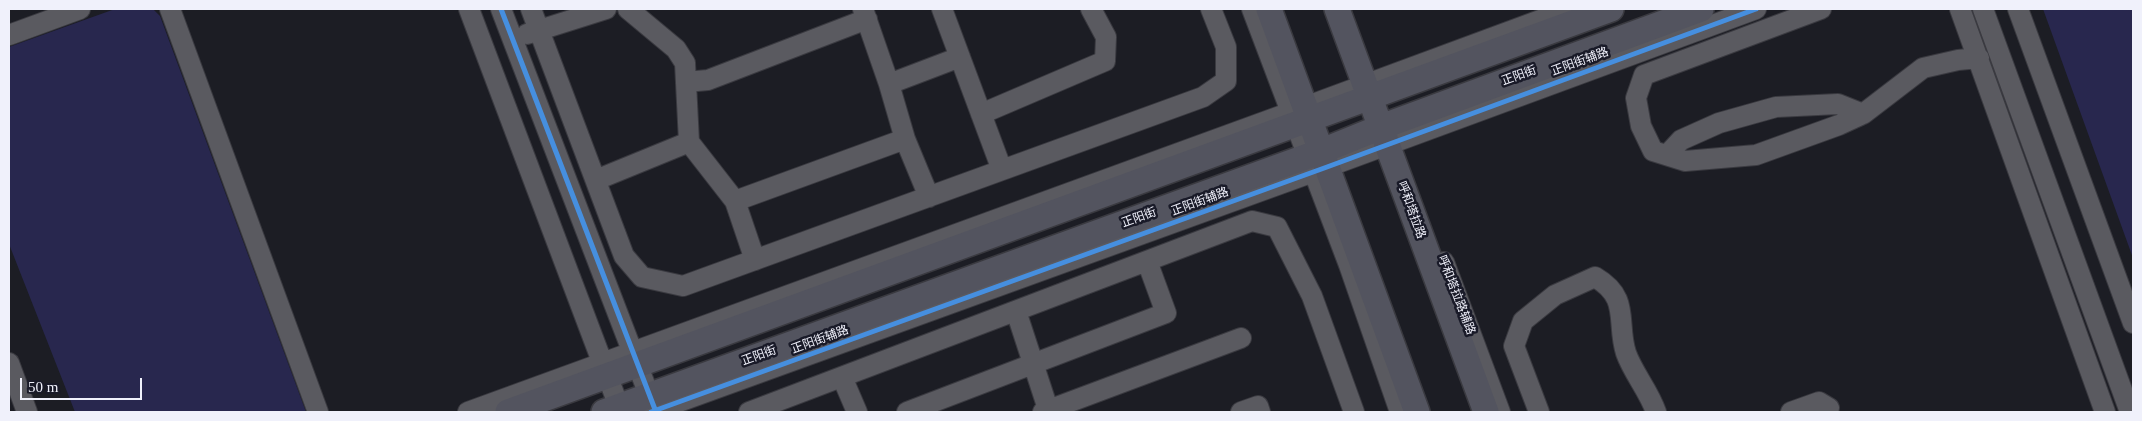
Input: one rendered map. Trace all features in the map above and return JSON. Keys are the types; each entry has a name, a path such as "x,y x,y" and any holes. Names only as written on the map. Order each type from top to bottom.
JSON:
{"main road":[{"path":"1269,9 1300,117 1417,412"},
{"name":"呼和塔拉路","path":"1337,9 1373,88 1486,412"},
{"path":"508,412 634,359 1300,117 1373,88 1611,9"},
{"name":"正阳街","path":"614,410 653,408 1317,162 1701,9"}],"street":[{"path":"9,35 80,9"},
{"path":"170,9 318,412"},
{"path":"469,9 605,370 614,410"},
{"path":"501,9 653,408"},
{"path":"531,9 624,256 642,277 683,286 1203,97 1226,81 1226,47 1211,9"},
{"path":"513,39 606,9"},
{"path":"628,9 676,50 685,63 689,142 735,200 755,260"},
{"path":"942,9 1002,170"},
{"path":"981,114 1105,60 1106,37 1091,9"},
{"path":"1252,9 1300,117"},
{"path":"1350,9 1373,88 1570,9"},
{"name":"正阳街辅路","path":"1389,134 1756,9"},
{"path":"1821,9 1644,75 1636,98 1641,126 1653,151 1685,161 1756,155 1839,125 1863,114 1923,68 1958,60 1979,58"},
{"path":"1960,9 2105,412"},
{"path":"1983,9 2130,412"},
{"path":"2018,9 2133,323"},
{"path":"686,82 708,80 865,14 889,84 905,139 929,197"},
{"path":"889,84 960,57"},
{"path":"1667,155 1682,140 1719,123 1776,107 1838,104 1863,114"},
{"name":"呼和塔拉路辅路","path":"1389,134 1500,412"},
{"path":"2009,143 2029,135"},
{"path":"735,200 905,139"},
{"path":"596,180 689,142"},
{"path":"1317,162 1349,265 1400,412"},
{"path":"749,412 1252,221 1277,228 1312,296 1354,412"},
{"path":"907,412 1166,313 1147,261"},
{"path":"1538,412 1514,346 1523,322 1555,295 1595,278 1608,285 1621,309 1626,352 1651,398 1656,412"},
{"path":"1016,311 1047,412 1241,338"},
{"path":"9,363 27,412"},
{"path":"468,412 605,370"},
{"path":"842,377 857,412"},
{"path":"1791,412 1819,402 1833,411"},
{"path":"1241,412 1258,406 1260,412"}],"shaded area":[{"path":"115,9 153,9 160,16 306,412 75,412 9,244 9,47"},
{"path":"2043,9 2133,9 2133,258"}],"cycle path":[{"path":"501,9 656,412"},
{"path":"651,412 1756,9"}]}
